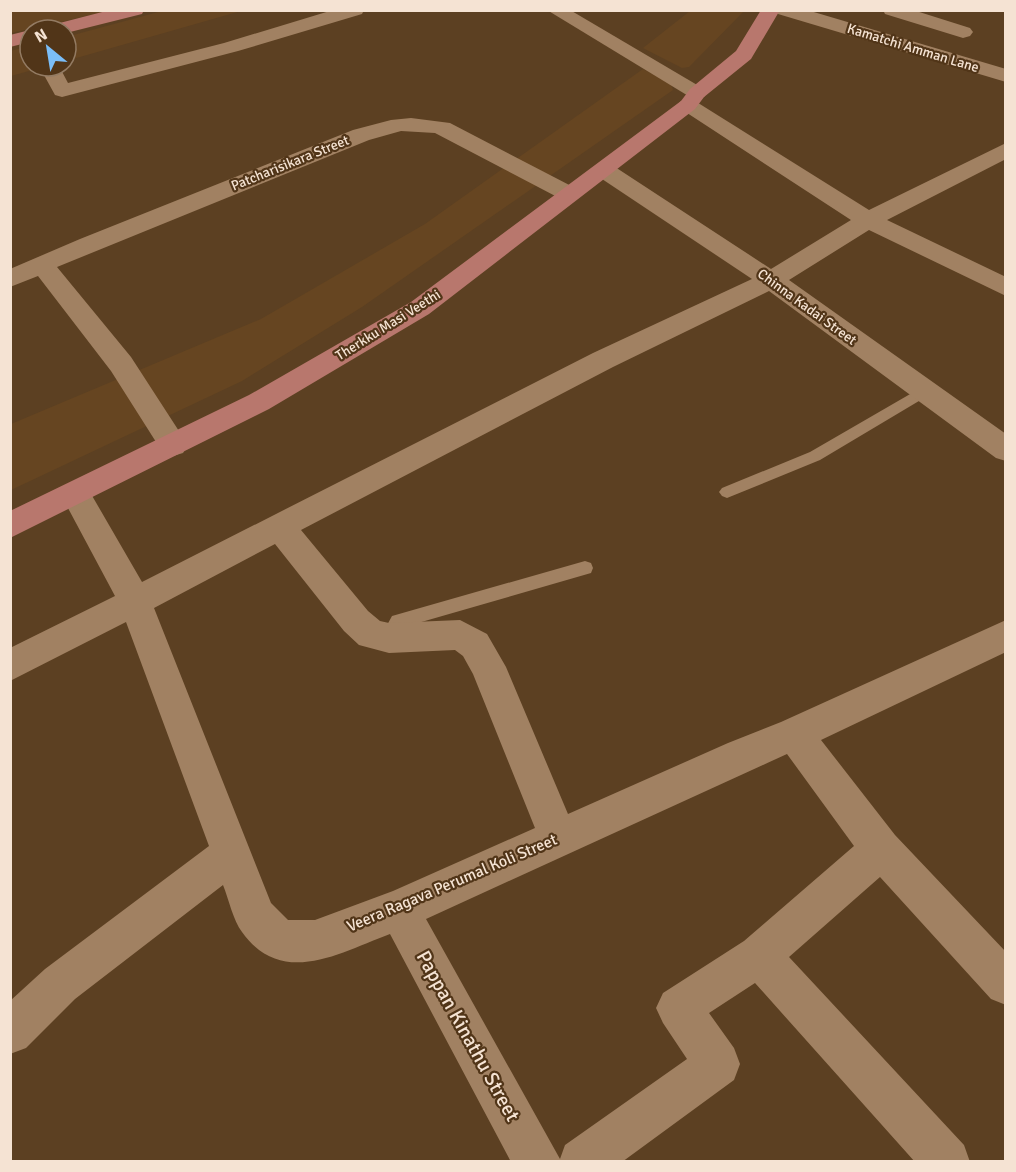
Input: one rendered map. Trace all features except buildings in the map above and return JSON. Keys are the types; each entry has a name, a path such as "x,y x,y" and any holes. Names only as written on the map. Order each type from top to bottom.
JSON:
{"main road":[{"path":"78,24 135,10"},
{"name":"Therkku Masi Veethi","path":"10,526 258,402 420,308 569,194 604,170 693,99 744,55 771,10"}],"street":[{"path":"55,78 62,92 231,47 354,10"},
{"path":"555,10 693,99 868,220 1005,288"},
{"name":"Kamatchi Amman Lane","path":"785,10 1005,76"},
{"path":"892,10 963,32"},
{"name":"Patcharisikara Street","path":"10,279 351,139 396,124 425,124 442,128 569,194"},
{"path":"10,666 603,360 771,280 868,220 1005,150"},
{"name":"Chinna Kadai Street","path":"604,170 771,280 1005,450"},
{"path":"42,265 121,364 173,445"},
{"name":"Veera Ragava Perumal Koli Street","path":"76,495 135,601 256,917 279,941 315,941 399,910 741,755 794,734 1005,635"},
{"path":"280,526 356,621 371,634 388,638 460,634 475,645 488,667 559,838"},
{"path":"794,734 881,849 1005,984"},
{"path":"582,1161 718,1064 678,1008 759,956 881,849"},
{"path":"10,1032 60,984 231,854"},
{"name":"Pappan Kinathu Street","path":"399,910 537,1161"},
{"path":"759,956 946,1161"}],"lane":[{"path":"727,492 815,456 924,391"},
{"path":"388,638 398,621 585,568"}],"shaded area":[{"path":"11,10 109,11 78,18 18,18 18,31 11,33"},
{"path":"162,11 241,11 78,58 78,34"},
{"path":"690,11 744,11 689,67 682,68 643,48"},
{"path":"18,49 18,74 11,76 10,51"},
{"path":"643,69 671,84 673,90 362,307 242,381 11,490 11,424 261,319 425,224"}]}
